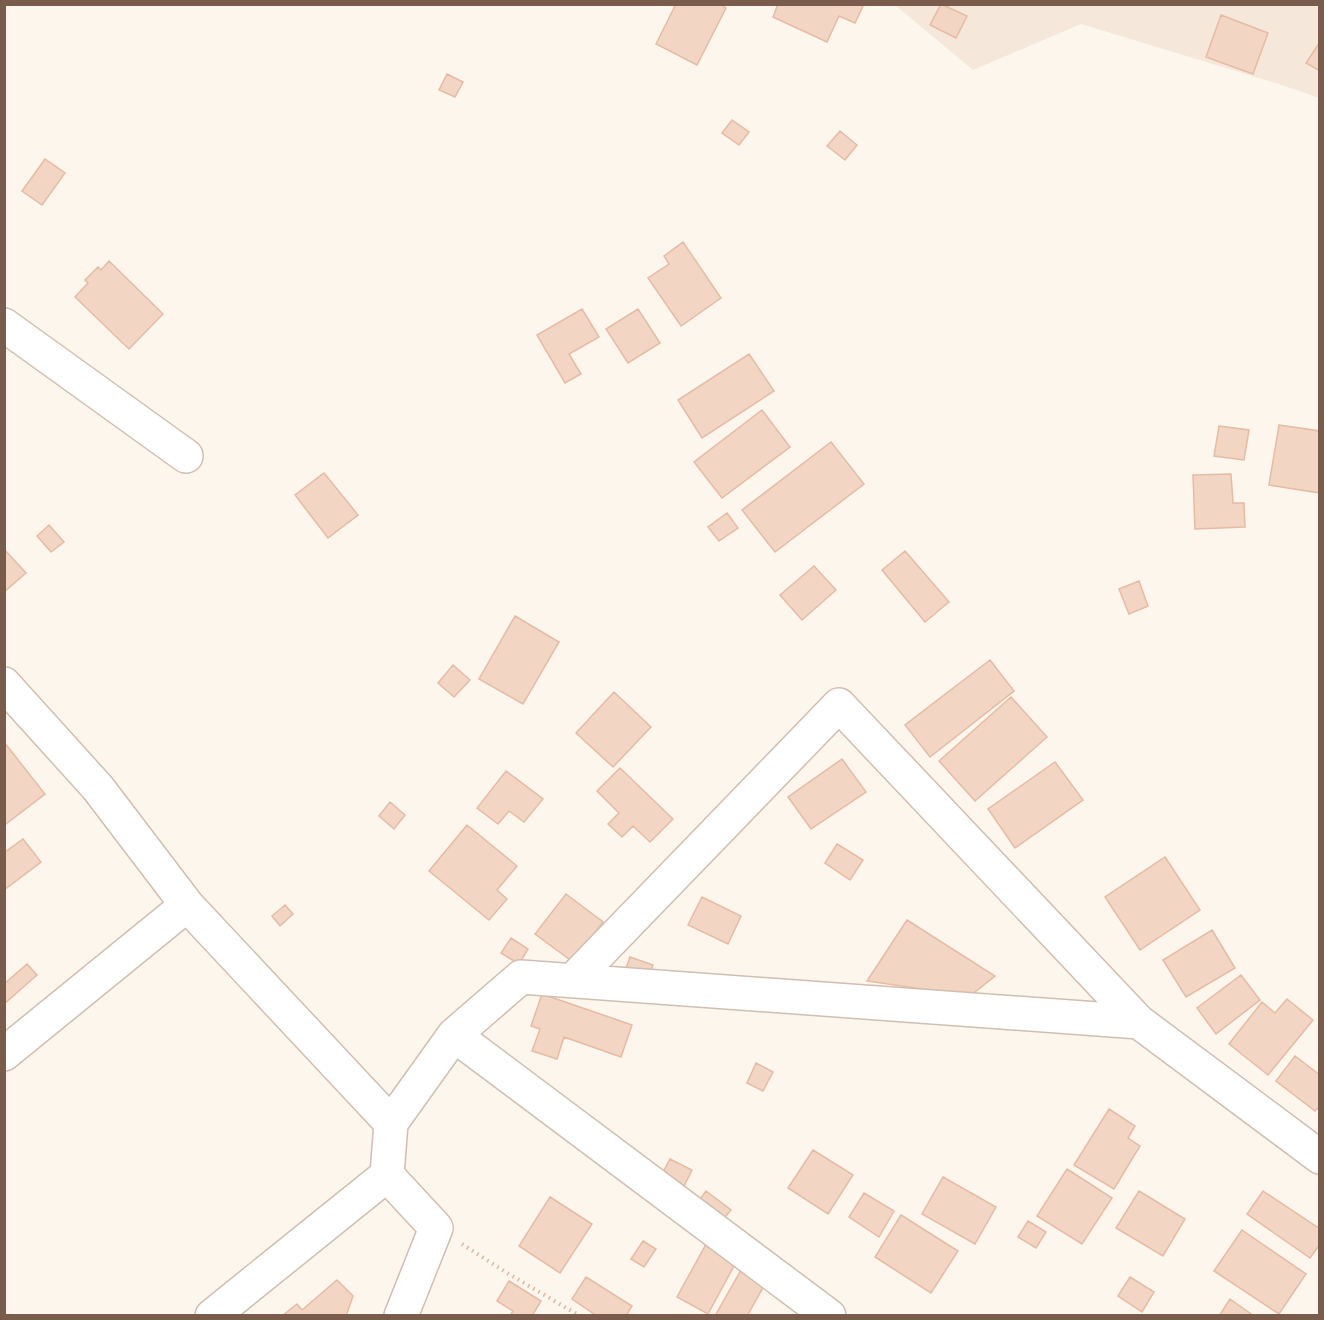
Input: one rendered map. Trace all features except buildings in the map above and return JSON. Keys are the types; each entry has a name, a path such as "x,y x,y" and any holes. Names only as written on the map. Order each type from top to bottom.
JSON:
{"street":[{"path":"4,325 186,456"},
{"path":"4,684 98,788 187,905 390,1123"},
{"path":"574,979 839,705 1139,1022 1320,1157"},
{"path":"4,1054 187,905"},
{"path":"401,1316 436,1228 387,1175 390,1123 454,1035 521,977 574,979 1139,1022"},
{"path":"454,1035 829,1316"},
{"path":"212,1316 387,1175"}],"path":[{"path":"436,1228 580,1316"}],"shaded area":[{"path":"895,5 1319,5 1319,98 1081,24 973,70"}]}
